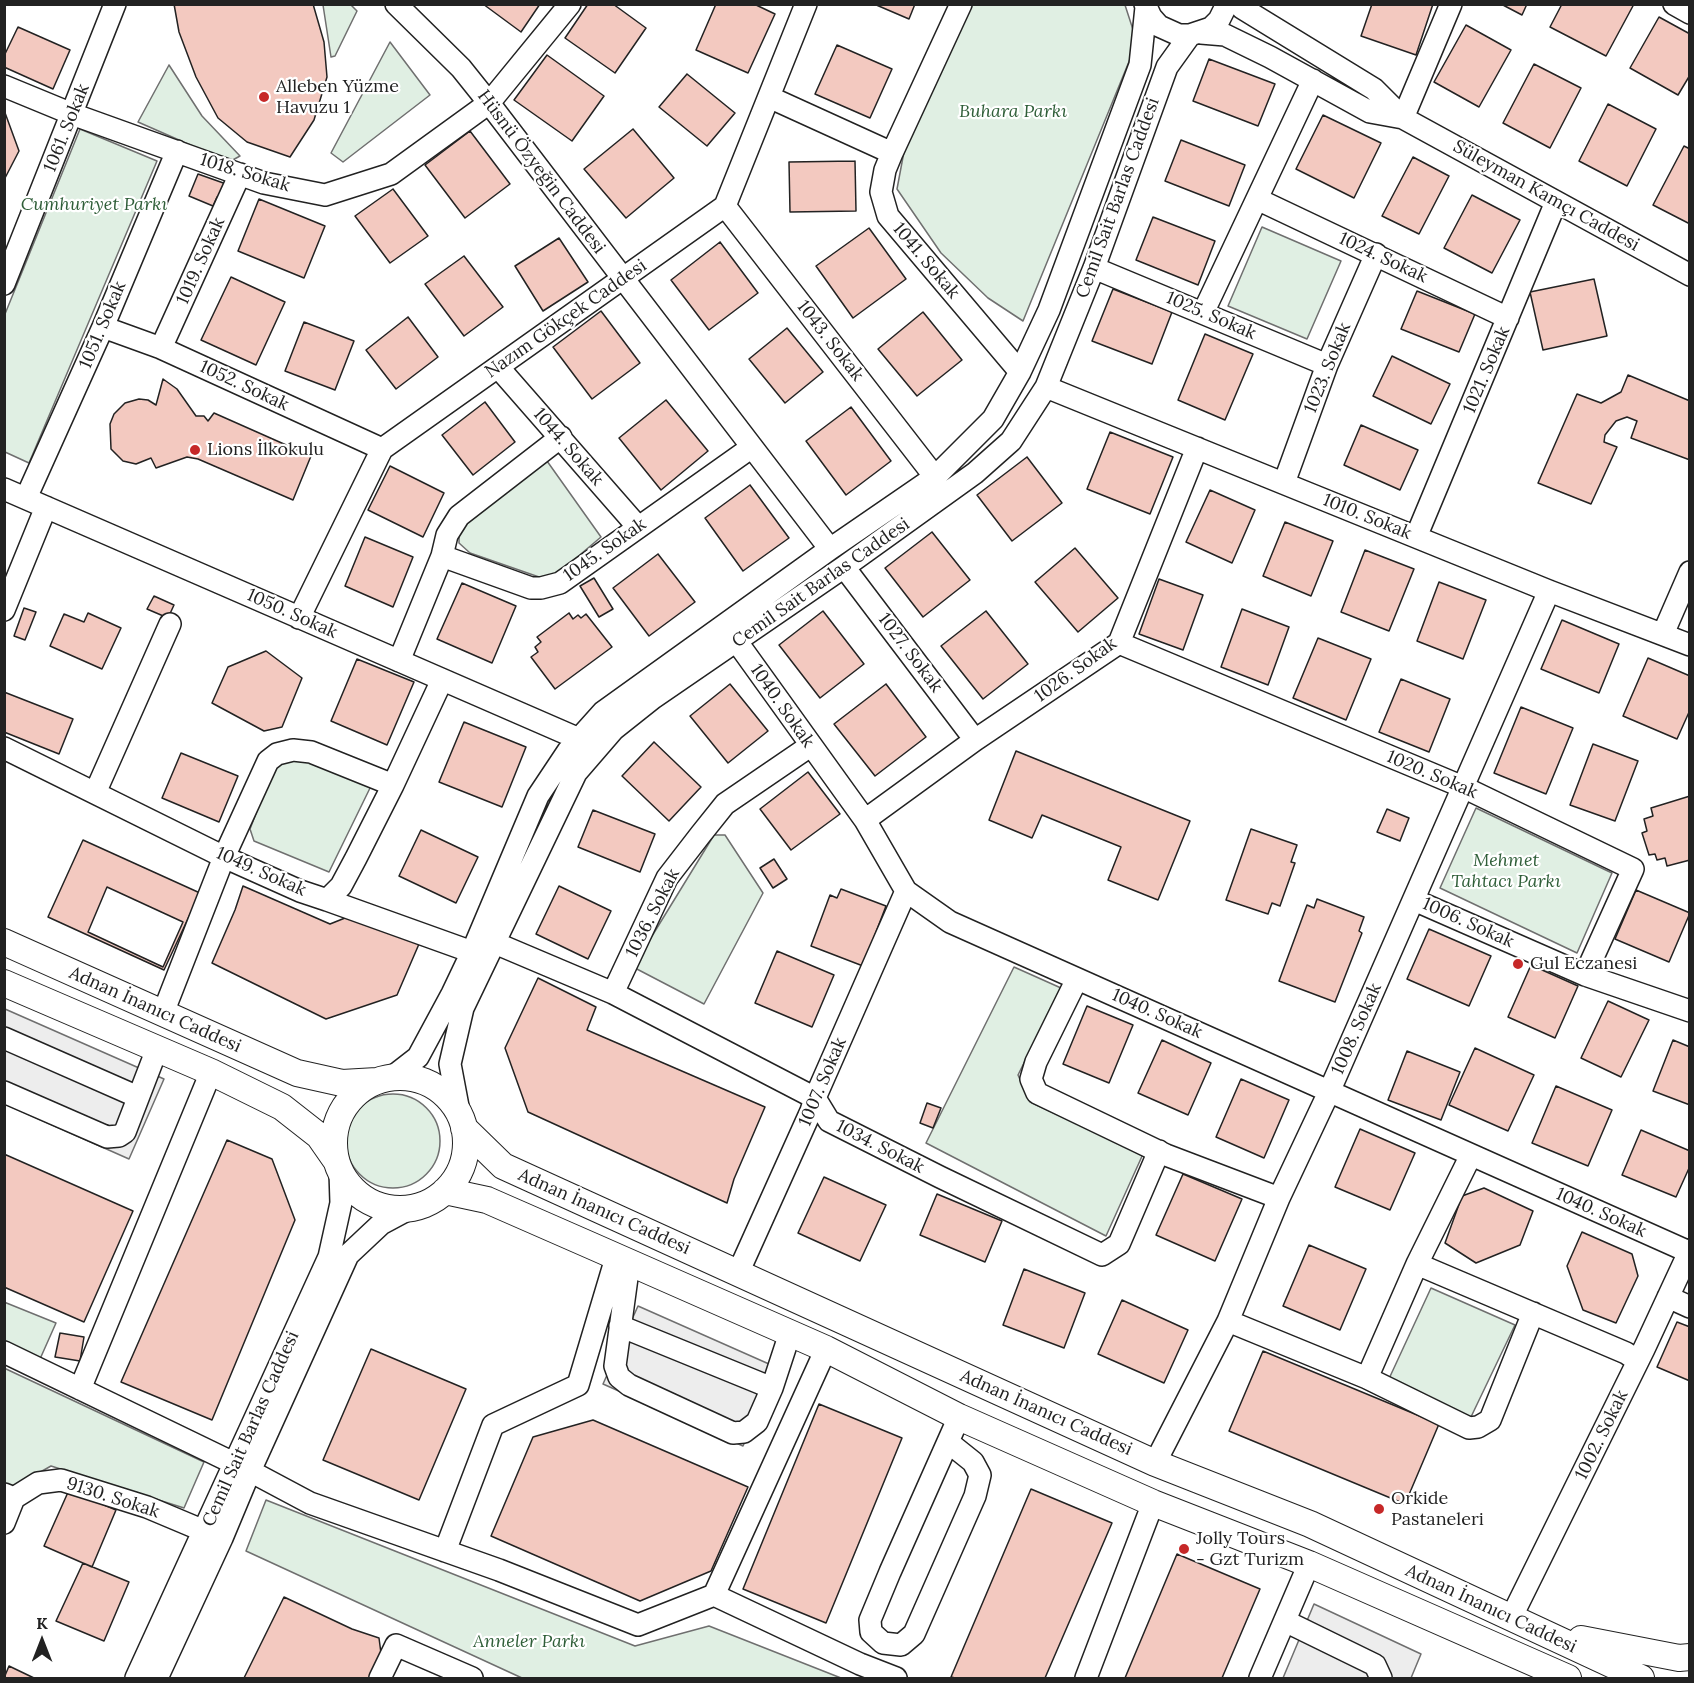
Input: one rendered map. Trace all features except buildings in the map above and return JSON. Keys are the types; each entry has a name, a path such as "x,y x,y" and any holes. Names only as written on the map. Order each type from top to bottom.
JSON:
{"main road":[{"name":"Adnan İnanıcı Caddesi","path":"4,942 297,1073 342,1083 384,1079"},
{"name":"Adnan İnanıcı Caddesi","path":"4,983 210,1072 282,1107 319,1136 338,1165"},
{"path":"405,1077 419,1079 431,1085 453,1103 462,1122 465,1155 454,1180 446,1191 435,1199 409,1209 381,1207 368,1201 347,1184 338,1165 333,1145 338,1118 354,1095 384,1079 405,1077"},
{"name":"Adnan İnanıcı Caddesi","path":"462,1122 503,1166 1155,1462 1310,1524 1641,1678"},
{"name":"Adnan İnanıcı Caddesi","path":"446,1191 487,1200 826,1349 959,1417 1154,1503 1309,1564 1560,1676"},
{"path":"1521,1623 1617,1648 1678,1658 1689,1657"}],"street":[{"name":"1061. Sokak","path":"4,284 115,4"},
{"name":"Hüsnü Özyeğin Caddesi","path":"396,4 461,68 489,103 830,549"},
{"name":"1018. Sokak","path":"4,86 72,114 264,183 325,195 391,174 489,103 570,4"},
{"path":"725,206 806,4"},
{"name":"1041. Sokak","path":"961,4 892,153 885,170 881,192 888,216 1020,372"},
{"name":"Cemil Sait Barlas Caddesi","path":"462,1122 450,1064 463,1008 576,773 614,729 653,698 737,642 975,473 1011,441 1046,387 1094,268 1167,67 1196,34 1219,20 1227,4"},
{"name":"Süleyman Kamçı Caddesi","path":"1239,4 1374,89 1403,118 1689,275"},
{"path":"1403,118 1451,4"},
{"path":"1674,4 1689,13"},
{"name":"Cemil Sait Barlas Caddesi","path":"384,1079 418,1057 472,952 538,796 568,751 603,712 830,549 935,477 993,419 1020,372 1049,310 1140,65 1145,6"},
{"name":"Süleyman Kamçı Caddesi","path":"1145,6 1159,26 1179,35 1226,35 1370,112 1403,118"},
{"path":"1203,313 1312,80"},
{"path":"770,97 892,153"},
{"name":"1051. Sokak","path":"26,498 103,327 177,151"},
{"name":"1019. Sokak","path":"162,348 240,174"},
{"name":"1024. Sokak","path":"1257,199 1509,318"},
{"name":"1021. Sokak","path":"1416,537 1556,202"},
{"name":"Nazım Gökçek Caddesi","path":"299,618 382,449 725,206"},
{"name":"1043. Sokak","path":"725,206 935,477"},
{"name":"1023. Sokak","path":"1284,483 1328,365 1376,254"},
{"name":"1025. Sokak","path":"1094,268 1328,365"},
{"name":"1052. Sokak","path":"103,327 162,348 382,449"},
{"name":"1044. Sokak","path":"498,367 638,527"},
{"name":"1010. Sokak","path":"1046,387 1689,645"},
{"path":"399,661 442,556 447,535 459,516 561,437"},
{"name":"1045. Sokak","path":"442,556 531,588 541,588 560,582 752,447"},
{"name":"1026. Sokak","path":"865,820 975,740 1119,643 1197,448"},
{"name":"1050. Sokak","path":"4,489 579,739"},
{"path":"4,610 46,507"},
{"name":"1027. Sokak","path":"844,567 975,740"},
{"path":"1663,634 1689,572"},
{"name":"1008. Sokak","path":"1155,1462 1228,1321 1279,1198 1329,1092 1550,591"},
{"path":"95,793 170,624"},
{"name":"1040. Sokak","path":"737,642 865,820 906,891 950,922 1689,1251"},
{"name":"1020. Sokak","path":"1119,643 1463,787 1633,869 1585,975"},
{"name":"1049. Sokak","path":"4,748 224,858 300,891 327,900 341,885 393,785 442,680"},
{"name":"1036. Sokak","path":"613,993 667,878 701,834 725,804 810,746"},
{"path":"163,1013 224,858 268,761 277,754 293,750 311,752 393,785"},
{"name":"1007. Sokak","path":"738,1273 811,1112 815,1098 906,891"},
{"path":"327,900 472,952"},
{"name":"1006. Sokak","path":"1414,900 1585,975 1689,1011"},
{"name":"1034. Sokak","path":"495,943 613,993 815,1098 829,1121 1102,1255 1119,1244 1159,1151"},
{"path":"1077,979 1036,1062 1031,1079 1037,1093 1159,1151 1279,1198"},
{"path":"4,1038 138,1097"},
{"path":"4,1092 107,1137 119,1136 125,1132 157,1049"},
{"path":"80,1389 210,1072"},
{"path":"1367,1378 1417,1264 1471,1155"},
{"name":"Cemil Sait Barlas Caddesi","path":"157,1678 213,1534 329,1257 341,1203 338,1165"},
{"name":"Cemil Sait Barlas Caddesi","path":"242,1467 348,1255 381,1224 409,1209"},
{"name":"1002. Sokak","path":"1521,1623 1689,1251"},
{"path":"445,1551 493,1425 578,1385 622,1261"},
{"path":"622,1261 620,1326 615,1366 619,1377 629,1386 733,1433 744,1432 757,1422 772,1388 790,1334"},
{"path":"1417,1264 1626,1353 1638,1361"},
{"path":"1668,1297 1689,1307"},
{"path":"1228,1321 1367,1378 1469,1428 1478,1427 1490,1420 1533,1313"},
{"path":"620,1326 772,1388"},
{"path":"4,1352 242,1467 310,1503 445,1551 638,1625 714,1595 826,1349"},
{"path":"948,1442 973,1462 980,1475 975,1496 914,1634 901,1645 883,1643 872,1632 870,1620 948,1442 959,1417"},
{"name":"9130. Sokak","path":"9,1496 38,1483 61,1480 147,1507 213,1534"},
{"path":"4,1524 9,1496"},
{"path":"1086,1678 1154,1503"},
{"name":"Cemil Sait Barlas Caddesi","path":"136,1678 213,1534"},
{"path":"1265,1677 1284,1622 1309,1564"},
{"path":"714,1595 860,1664 896,1678"},
{"path":"1284,1622 1375,1665 1381,1678"},
{"path":"380,1678 396,1645 472,1678"}],"green space":[{"path":"323,5 351,5 357,11 335,56 331,57"},
{"name":"Buhara Parkı","path":"962,5 1125,5 1137,42 1023,321 988,298 941,253 897,189 906,141"},
{"path":"390,42 430,95 343,162 331,153"},
{"path":"169,65 202,116 240,156 229,162 138,122"},
{"name":"Cumhuriyet Parkı","path":"80,129 157,161 29,463 5,452 5,314"},
{"path":"1262,227 1341,261 1307,339 1228,306"},
{"path":"547,461 601,537 556,575 539,577 470,553 459,543 459,531 470,517"},
{"path":"306,759 371,786 329,872 254,841 250,829 275,764"},
{"name":"Mehmet Tahtacı Parkı","path":"1476,808 1612,873 1577,953 1440,888"},
{"path":"714,835 725,835 763,893 704,1004 633,967"},
{"path":"1014,967 1061,988 1018,1075 1030,1102 1143,1154 1106,1236 926,1143"},
{"path":"393,1094 411,1098 426,1108 436,1123 440,1141 436,1159 426,1174 411,1184 393,1188 375,1184 360,1174 350,1159 346,1141 350,1123 360,1108 375,1098"},
{"path":"1431,1288 1515,1325 1470,1419 1387,1383"},
{"path":"4,1302 56,1323 40,1359 5,1344"},
{"path":"4,1368 204,1462 184,1508 51,1466 12,1488 5,1485"},
{"name":"Anneler Parkı","path":"266,1500 635,1646 709,1626 841,1678 522,1678 246,1551"}],"shaded area":[{"path":"5,1009 164,1079 129,1159 5,1104"},
{"path":"638,1306 778,1368 743,1446 603,1384"},
{"path":"1314,1604 1421,1654 1411,1678 1283,1678"}],"place":[{"name":"Alleben Yüzme Havuzu 1","path":"264,97"},
{"name":"Lions İlkokulu","path":"195,450"},
{"name":"Gul Eczanesi","path":"1518,964"},
{"name":"Orkide Pastaneleri","path":"1379,1509"},
{"name":"Jolly Tours - Gzt Turizm","path":"1184,1549"}]}
